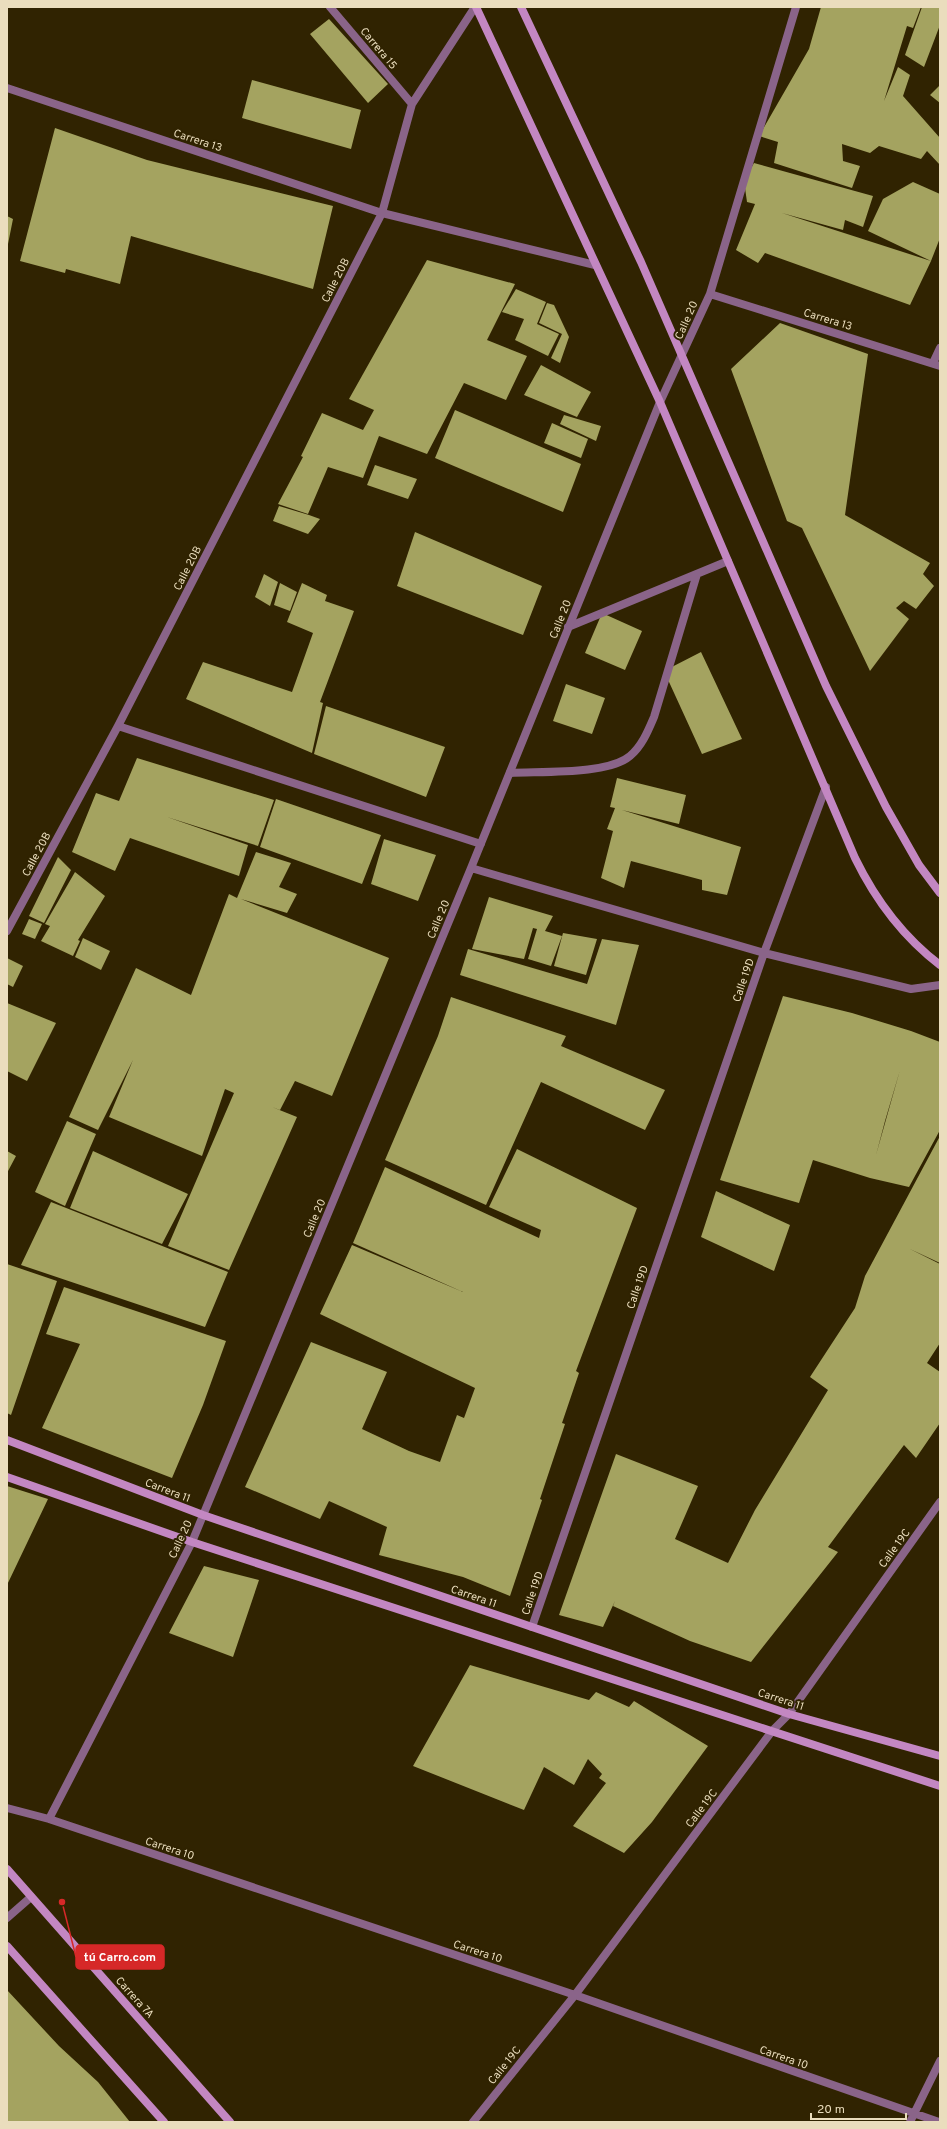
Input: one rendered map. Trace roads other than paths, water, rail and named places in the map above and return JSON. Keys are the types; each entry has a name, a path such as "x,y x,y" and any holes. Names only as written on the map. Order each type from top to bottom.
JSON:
{"street":[{"name":"Carrera 15","path":"330,7 412,104"},
{"name":"Calle 20B","path":"7,931 118,726 382,213 412,104 476,7"},
{"path":"476,7 660,402 868,884 883,908 901,930 920,950 940,965"},
{"path":"521,7 683,355 833,700 886,807 920,865 940,893"},
{"name":"Calle 20","path":"49,1819 192,1542 481,844 660,402 710,294 796,7"},
{"name":"Carrera 13","path":"7,88 382,213 595,265"},
{"name":"Carrera 13","path":"710,294 937,365"},
{"path":"937,365 940,348"},
{"path":"568,627 728,561"},
{"path":"510,773 595,769 617,763 630,756 645,738 654,718 697,574"},
{"path":"118,726 481,844"},
{"name":"Calle 19D","path":"532,1627 764,953 826,787"},
{"path":"471,868 764,953 911,988 940,985"},
{"name":"Carrera 11","path":"7,1440 203,1515 532,1627 789,1714 940,1756"},
{"path":"7,1477 192,1542 940,1786"},
{"name":"Calle 19C","path":"473,2122 575,1994 772,1731 789,1714 940,1502"},
{"name":"Carrera 10","path":"7,1808 49,1819 575,1994 939,2122"},
{"name":"Carrera 7A","path":"7,1869 230,2122"},
{"path":"7,1918 31,1897"},
{"path":"7,1946 164,2122"},
{"path":"910,2122 940,2061"}],"place":[{"name":"tú Carro.com","path":"62,1902"}]}
